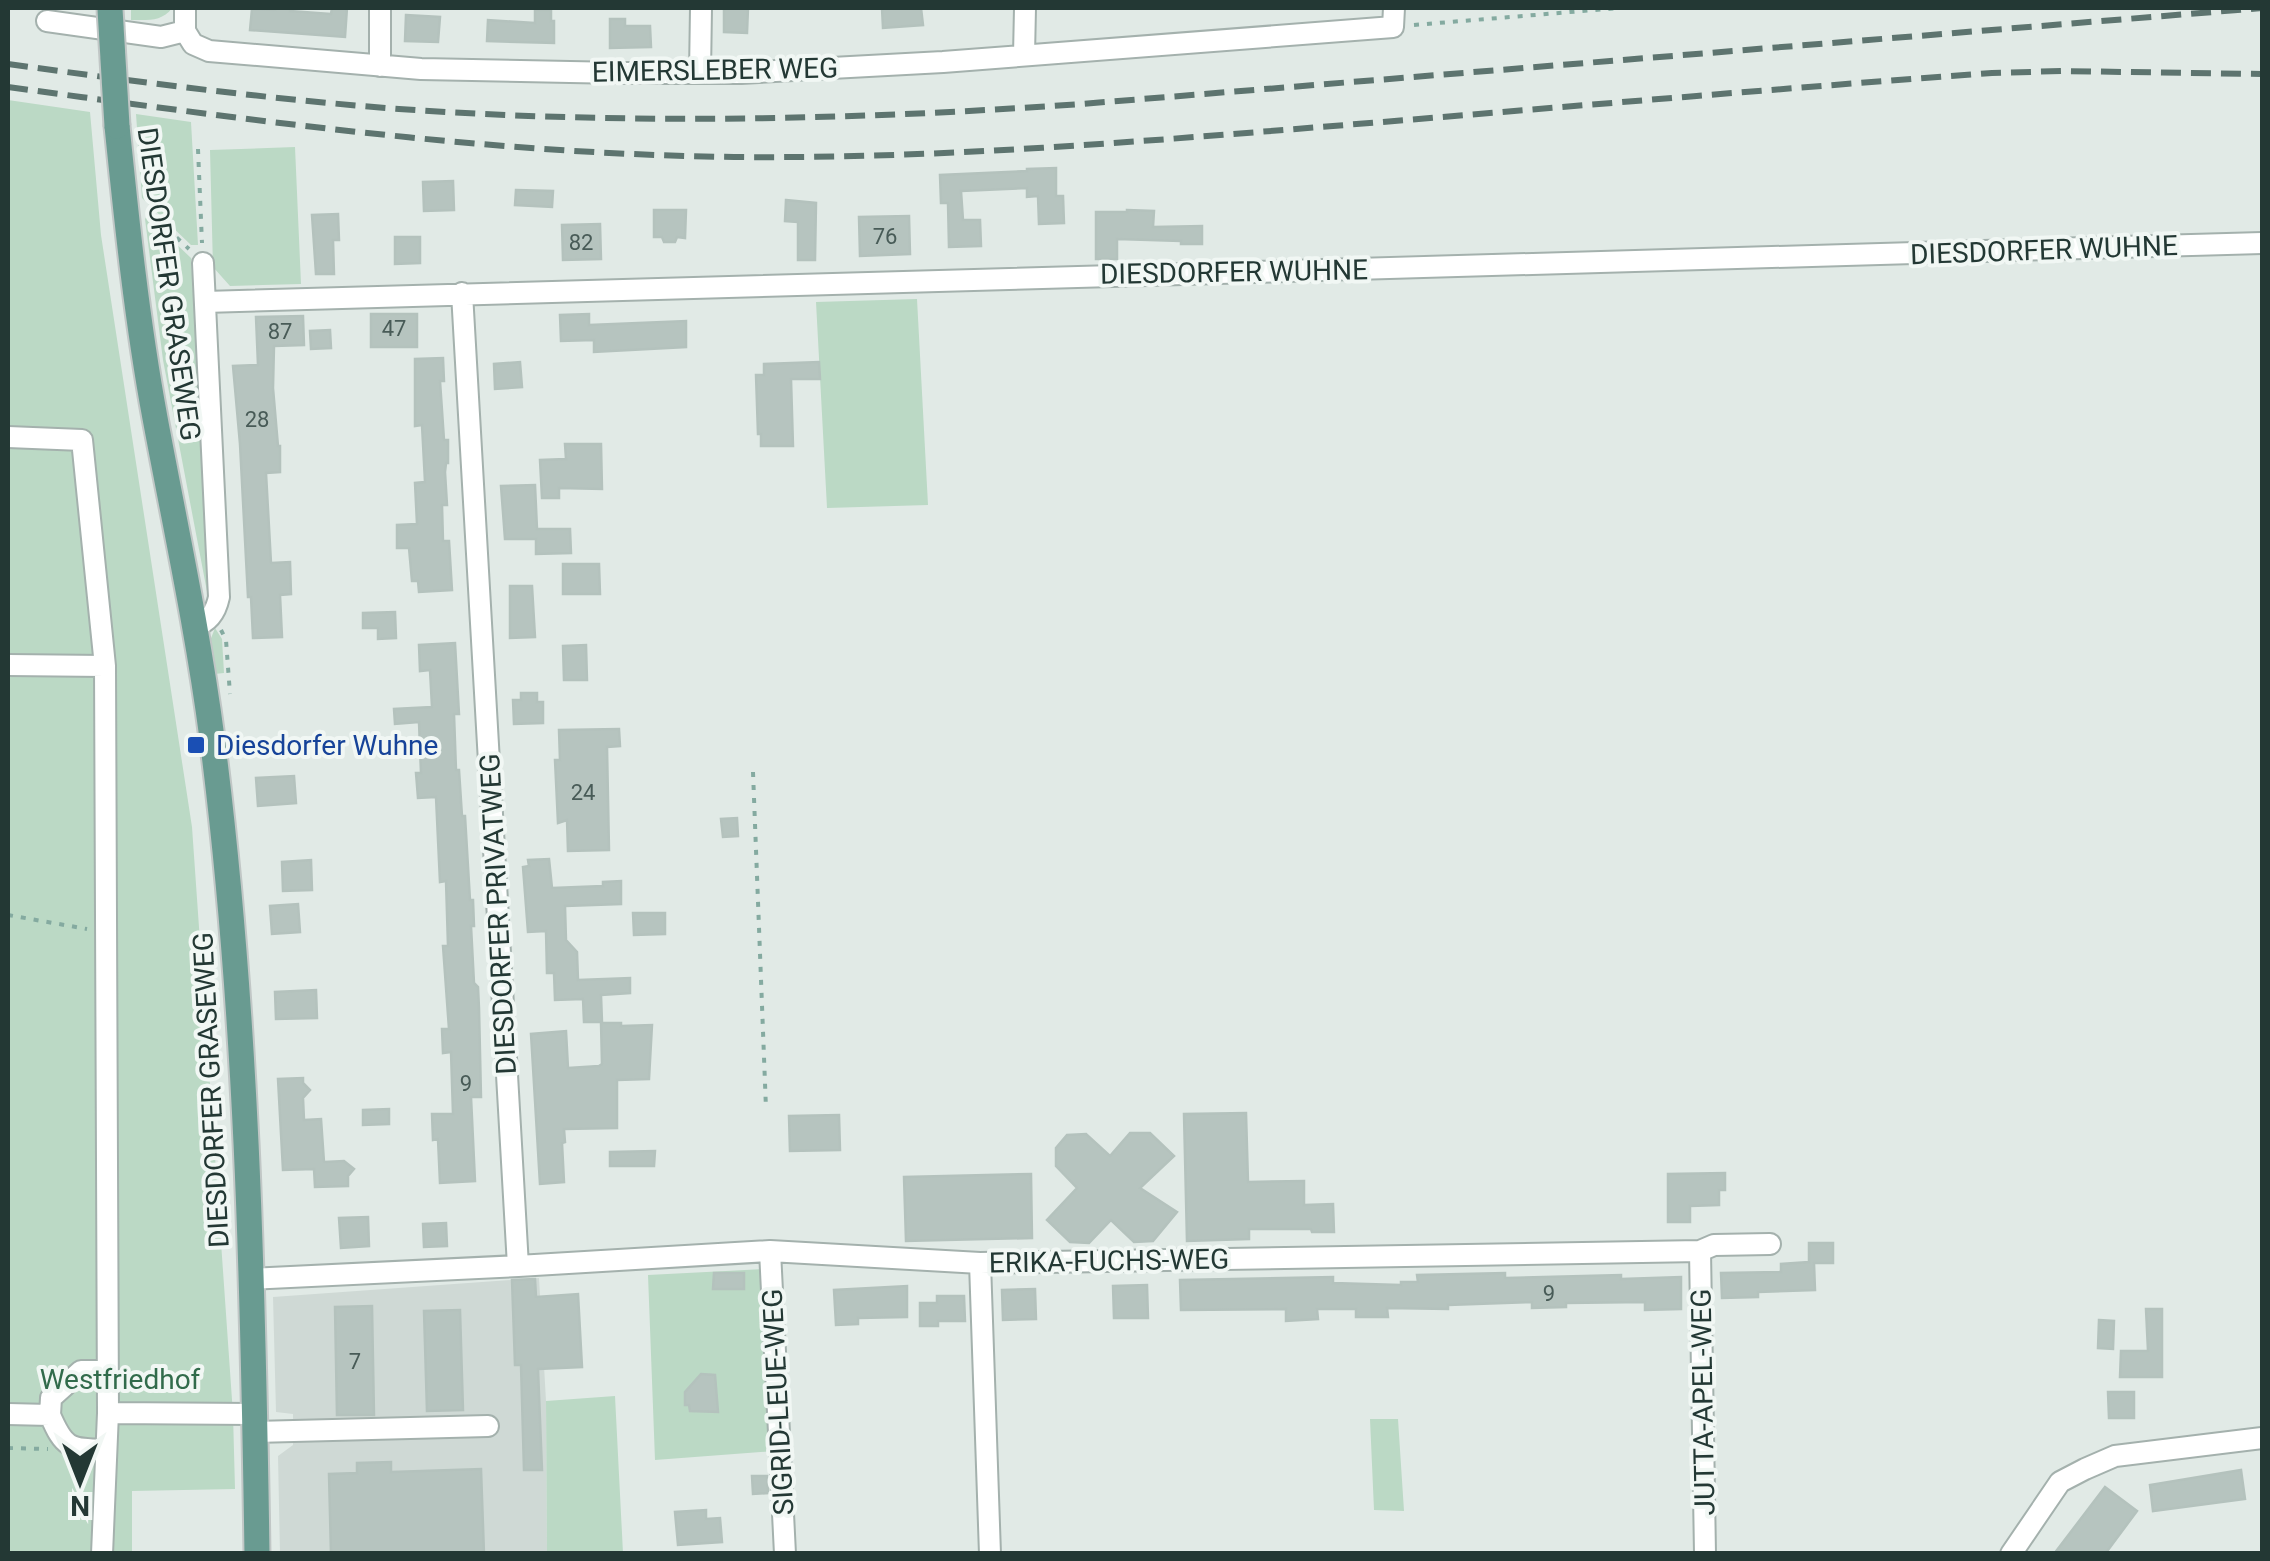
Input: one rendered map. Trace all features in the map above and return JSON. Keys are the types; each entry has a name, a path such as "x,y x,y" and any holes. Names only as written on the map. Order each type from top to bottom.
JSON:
{"main road":[{"name":"DIESDORFER GRASEWEG","path":"110,8 117,126 138,314 154,415 206,625 214,757 240,1014 257,1554"}],"street":[{"path":"185,8 185,31"},
{"path":"380,8 380,66"},
{"path":"700,73 702,8"},
{"path":"1024,54 1025,8"},
{"name":"EIMERSLEBER WEG","path":"48,21 160,36 185,31 193,44 209,51 380,66 461,71 700,73 822,70 1024,54 1394,17"},
{"name":"DIESDORFER WUHNE","path":"205,302 2262,244"},
{"name":"DIESDORFER GRASEWEG","path":"196,256 205,302 219,597 213,614 203,623 206,625"},
{"name":"DIESDORFER PRIVATWEG","path":"462,294 518,1266"},
{"path":"8,437 82,440 105,666 108,1413 102,1554"},
{"path":"8,665 105,666"},
{"name":"ERIKA-FUCHS-WEG","path":"518,1266 770,1251 980,1263 1700,1251 1714,1245 1770,1244"},
{"name":"SIGRID-LEUE-WEG","path":"770,1251 785,1554"},
{"name":"JUTTA-APEL-WEG","path":"1700,1251 1705,1554"},
{"path":"980,1263 990,1554"},
{"path":"250,1279 518,1266"},
{"path":"105,1450 78,1449 60,1439 50,1415 50,1398 81,1371 107,1371"},
{"path":"108,1413 255,1422 488,1426"},
{"path":"8,1414 50,1415"},
{"path":"2011,1554 2060,1482 2086,1469 2116,1456 2262,1438"}],"path":[{"path":"1394,17 1619,8"},
{"path":"196,256 198,148"},
{"path":"148,211 196,256"},
{"path":"206,625 226,640 231,709"},
{"path":"753,772 766,1109"},
{"path":"8,915 105,932"},
{"path":"8,1448 78,1449"}],"shaded area":[{"path":"539,1278 546,1401 547,1553 280,1553 278,1456 293,1445 293,1414 276,1412 273,1297"}],"green space":[{"path":"131,8 172,8 159,18 131,20"},
{"name":"Westfriedhof","path":"8,100 90,112 101,235 192,827 235,1489 132,1491 132,1553 8,1554"},
{"path":"136,114 191,122 198,245 191,245 142,198"},
{"path":"295,147 301,284 230,286 213,267 210,150"},
{"path":"147,216 191,258 209,602 163,360"},
{"path":"917,299 928,505 827,508 816,302"},
{"path":"215,628 222,639 224,673 214,674 208,646"},
{"path":"765,1269 774,1451 655,1460 648,1275"},
{"path":"615,1396 623,1553 547,1553 546,1401"},
{"path":"1370,1419 1398,1419 1404,1511 1374,1510"}],"building":[{"path":"332,8 347,8 345,37 250,30 252,9 331,14"},
{"path":"724,8 748,8 747,33 724,32"},
{"path":"882,8 921,8 923,25 883,28"},
{"path":"535,10 551,10 554,43 487,41 488,20 535,23"},
{"path":"406,15 440,17 438,42 405,41"},
{"path":"610,19 625,19 625,26 650,26 651,47 610,48"},
{"path":"1056,168 1056,196 1063,196 1064,223 1039,224 1038,196 1027,197 1027,188 961,191 963,220 980,220 981,246 949,247 948,203 941,203 940,175"},
{"path":"453,181 454,210 424,211 423,182"},
{"path":"516,190 553,191 552,207 515,205"},
{"path":"786,200 816,203 815,260 798,260 798,222 785,221"},
{"path":"654,210 686,210 685,238 664,242 662,237 654,237"},
{"path":"1154,211 1153,227 1202,226 1202,244 1117,239 1117,259 1096,259 1096,212"},
{"path":"338,214 339,240 333,240 334,274 316,274 312,215"},
{"path":"909,216 910,254 860,256 859,217"},
{"path":"600,224 601,259 563,260 562,225"},
{"path":"395,237 420,237 420,263 395,264"},
{"path":"371,314 417,314 417,347 371,347"},
{"path":"589,314 589,325 686,321 686,347 594,352 594,340 561,341 560,315"},
{"path":"303,316 304,345 274,346 280,472 266,473 271,563 290,562 291,594 280,595 282,637 253,638 233,366 258,365 256,317"},
{"path":"330,330 331,348 311,349 310,331"},
{"path":"443,358 444,381 440,381 448,463 447,505 442,505 443,541 449,541 452,590 419,592 418,581 412,581 409,548 397,548 397,525 417,524 415,483 425,482 422,425 415,426 415,359"},
{"path":"520,362 522,387 495,389 494,364"},
{"path":"819,362 820,379 791,379 793,446 761,446 756,375 764,375 764,364"},
{"path":"565,444 601,444 602,489 559,488 559,498 542,498 540,460 566,459"},
{"path":"535,485 537,529 570,529 571,553 536,554 536,539 505,539 501,486"},
{"path":"563,564 599,564 600,594 563,594"},
{"path":"510,586 532,586 535,637 510,638"},
{"path":"395,612 396,638 378,639 378,628 363,628 363,613"},
{"path":"455,643 459,714 454,714 456,770 473,900 471,926 474,983 478,987 481,1097 471,1097 475,1181 440,1183 438,1139 433,1140 432,1114 453,1114 451,1052 443,1053 442,1029 449,1029 443,946 448,946 446,881 440,882 436,797 418,798 419,722 395,724 394,709 432,707 430,670 420,671 419,645"},
{"path":"586,645 587,680 564,680 563,646"},
{"path":"521,693 537,693 537,702 543,702 543,723 514,724 513,700 521,700"},
{"path":"619,729 620,746 607,747 609,850 568,851 567,820 558,823 555,760 560,760 559,730"},
{"path":"294,776 296,803 258,806 256,778"},
{"path":"737,818 738,836 723,837 721,819"},
{"path":"549,859 552,888 603,886 603,882 621,881 621,904 565,906 566,940 577,952 578,980 630,978 630,993 601,995 602,1022 584,1022 583,999 555,1000 554,973 547,973 546,931 528,932 523,867 529,866 528,860"},
{"path":"311,860 312,890 283,891 282,862"},
{"path":"298,904 300,932 272,934 270,906"},
{"path":"633,913 665,913 665,934 634,935"},
{"path":"316,990 317,1018 276,1019 275,992"},
{"path":"601,1023 652,1025 649,1079 617,1080 617,1128 564,1129 564,1182 540,1184 531,1034 566,1031 568,1068 599,1066"},
{"path":"303,1078 310,1090 303,1098 304,1120 321,1119 324,1162 344,1161 354,1169 348,1176 348,1186 315,1187 314,1169 283,1170 278,1079"},
{"path":"389,1109 389,1124 363,1125 363,1110"},
{"path":"1246,1113 1248,1182 1304,1181 1304,1205 1333,1204 1334,1232 1249,1229 1249,1239 1187,1241 1184,1114"},
{"path":"839,1115 840,1150 790,1151 789,1116"},
{"path":"1130,1133 1150,1133 1174,1156 1140,1188 1177,1212 1153,1241 1134,1242 1111,1220 1089,1243 1070,1242 1047,1220 1077,1188 1056,1166 1056,1148 1067,1135 1086,1134 1110,1156"},
{"path":"655,1151 654,1166 610,1166 610,1152"},
{"path":"1725,1173 1725,1190 1719,1190 1719,1205 1690,1206 1690,1222 1668,1222 1668,1174"},
{"path":"1031,1174 1032,1238 906,1241 904,1177"},
{"path":"368,1217 369,1246 341,1248 339,1218"},
{"path":"446,1223 447,1246 424,1247 423,1224"},
{"path":"1809,1243 1833,1243 1833,1263 1814,1263 1815,1290 1722,1298 1721,1273 1781,1272 1781,1264 1809,1262"},
{"path":"714,1273 744,1273 744,1289 713,1289"},
{"path":"1505,1273 1505,1278 1681,1277 1681,1309 1645,1310 1645,1302 1566,1303 1566,1307 1532,1308 1532,1302 1448,1305 1448,1309 1387,1308 1388,1317 1356,1317 1356,1309 1317,1309 1318,1319 1286,1321 1286,1309 1181,1310 1180,1280 1333,1277 1333,1283 1401,1285 1418,1282 1417,1275"},
{"path":"535,1279 536,1297 578,1294 582,1367 538,1369 542,1470 524,1470 521,1365 515,1365 512,1280"},
{"path":"1147,1285 1148,1318 1114,1318 1113,1286"},
{"path":"907,1286 907,1317 858,1318 858,1324 836,1325 834,1290"},
{"path":"1035,1289 1036,1319 1003,1320 1002,1290"},
{"path":"937,1296 964,1296 965,1321 920,1326 920,1303 937,1303"},
{"path":"372,1306 374,1415 337,1415 335,1307"},
{"path":"2146,1309 2162,1309 2162,1377 2120,1377 2121,1351 2148,1351"},
{"path":"460,1310 463,1410 427,1411 424,1311"},
{"path":"2099,1320 2114,1321 2113,1349 2098,1348"},
{"path":"701,1374 715,1375 718,1412 690,1411 689,1405 685,1405 685,1392"},
{"path":"2108,1392 2134,1392 2134,1418 2109,1418"},
{"path":"391,1462 391,1472 481,1469 484,1554 331,1554 329,1474 357,1473 357,1463"},
{"path":"2241,1470 2245,1499 2153,1511 2150,1485"},
{"path":"752,1476 767,1476 768,1493 753,1494"},
{"path":"2105,1487 2137,1511 2105,1554 2054,1554"},
{"path":"706,1510 706,1519 720,1518 722,1542 678,1545 675,1512"}],"railway":[{"path":"8,64 203,90 399,109 655,119 826,117 1081,104 2262,8"},
{"path":"8,87 279,123 461,142 643,154 809,157 1109,143 1992,73 2262,74"}],"place":[{"name":"Diesdorfer Wuhne","path":"196,745"}]}
